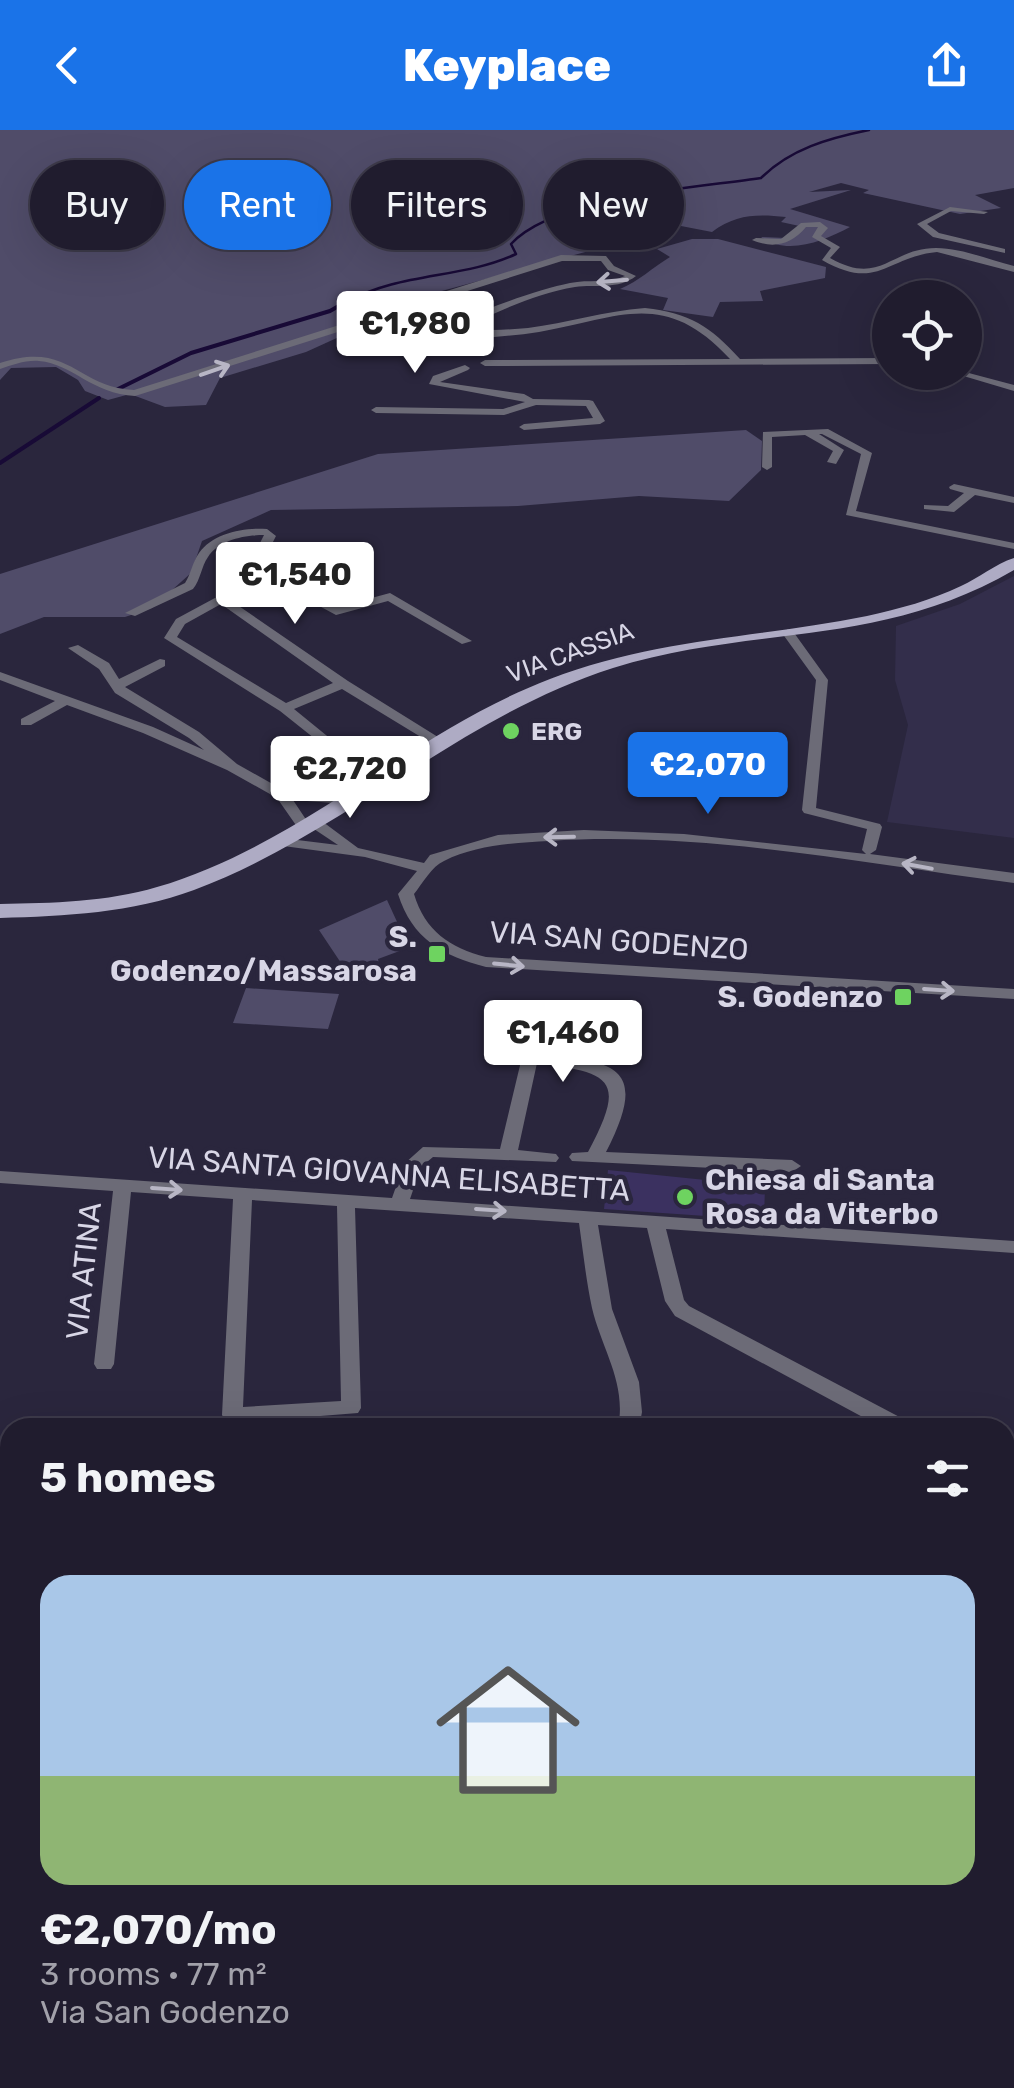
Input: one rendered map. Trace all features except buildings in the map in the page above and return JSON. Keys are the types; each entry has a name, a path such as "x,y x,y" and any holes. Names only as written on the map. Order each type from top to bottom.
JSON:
{"main road":[{"name":"VIA CASSIA","path":"0,911 78,908 138,900 194,882 281,842 439,742 533,690 610,663 670,646 868,622 928,607 1014,562"}],"street":[{"path":"984,212 952,208 921,224 936,235 1009,251"},
{"path":"756,240 784,242 797,236 804,225 820,224 824,228 816,238 836,247 826,258 842,267 872,272 932,250 1014,270"},
{"path":"2,365 59,363 83,373 102,390 121,394 196,377 394,308 561,258 603,258 612,268 632,276 623,282 576,284 515,301 426,340 427,346 543,328 606,312 644,310 696,320 736,360"},
{"path":"524,427 600,422 589,404 533,402 524,397 434,384 438,377 465,368 479,369 485,364 872,361"},
{"path":"982,379 1014,388"},
{"path":"376,410 504,412 523,410 533,402"},
{"path":"767,467 766,434 824,430 867,453 850,513 1014,546"},
{"path":"807,432 839,450 832,462"},
{"path":"954,487 1014,500"},
{"path":"928,507 950,510 973,491"},
{"path":"131,614 189,586 203,554 212,546 244,533 267,532 270,536 244,587 227,600 180,622 170,638 285,708 340,753 325,777 347,800"},
{"path":"227,600 238,600 285,583 352,622"},
{"path":"358,604 360,586"},
{"path":"336,611 390,597 466,641"},
{"path":"227,600 343,684 439,742"},
{"path":"788,632 822,680 809,810 875,827 869,850"},
{"path":"74,648 104,666 116,686 194,735 232,767"},
{"path":"116,686 160,663"},
{"path":"7,678 28,672"},
{"path":"7,678 232,767 282,794 309,825 366,854"},
{"path":"285,708 343,684"},
{"path":"26,722 66,700"},
{"path":"282,794 347,800"},
{"path":"281,842 420,866 453,848 487,839 676,838 789,847 1014,878"},
{"name":"VIA SAN GODENZO","path":"420,866 406,894 421,929 442,947 476,960 530,967 1014,994"},
{"path":"508,1154 530,1057 604,1069 615,1081 620,1094 614,1125 586,1158 792,1166"},
{"path":"399,1204 414,1164 429,1151 550,1158"},
{"name":"VIA SANTA GIOVANNA ELISABETTA","path":"0,1177 1014,1246"},
{"name":"VIA ATINA","path":"104,1364 123,1185"},
{"path":"232,1418 243,1194"},
{"path":"259,1418 351,1408 346,1201"},
{"path":"587,1216 603,1312 630,1381 631,1418"},
{"path":"654,1222 675,1300 682,1311 883,1418"}],"shaded area":[{"path":"0,130 1014,130 1014,188 975,195 1001,208 960,214 863,193 869,190 841,183 809,192 851,190 790,209 850,227 794,246 771,243 761,237 786,238 804,227 781,222 786,217 747,217 712,232 684,227 684,160 543,160 543,250 593,250 365,313 339,337 306,352 220,378 206,405 165,407 130,394 108,400 85,391 78,380 56,367 11,368 0,380"},
{"path":"718,239 826,267 825,278 760,291 763,301 720,302 713,317 663,310 668,298 620,289 670,257 659,250 684,250 684,241"},
{"path":"746,430 762,441 761,470 729,501 639,496 518,506 271,510 202,541 191,573 152,608 125,617 44,617 0,634 0,574 378,454"},
{"path":"1014,576 1014,838 887,822 908,725 895,680 896,626 960,604"},
{"path":"387,900 404,937 413,946 378,959 382,979 353,981 319,930"},
{"path":"246,988 339,994 328,1029 233,1023"}],"waterway":[{"path":"347,302 388,285 475,268 516,254 511,244 532,228 560,215 628,197 761,178 784,159 811,146 869,130"},
{"path":"116,390 191,353 330,311 351,299"},
{"path":"0,463 99,398"}],"place":[{"name":"ERG","path":"511,731"},
{"name":"S. Godenzo/Massarosa","path":"437,954"},
{"name":"S. Godenzo","path":"903,997"},
{"name":"Chiesa di Santa Rosa da Viterbo","path":"685,1197"}]}
